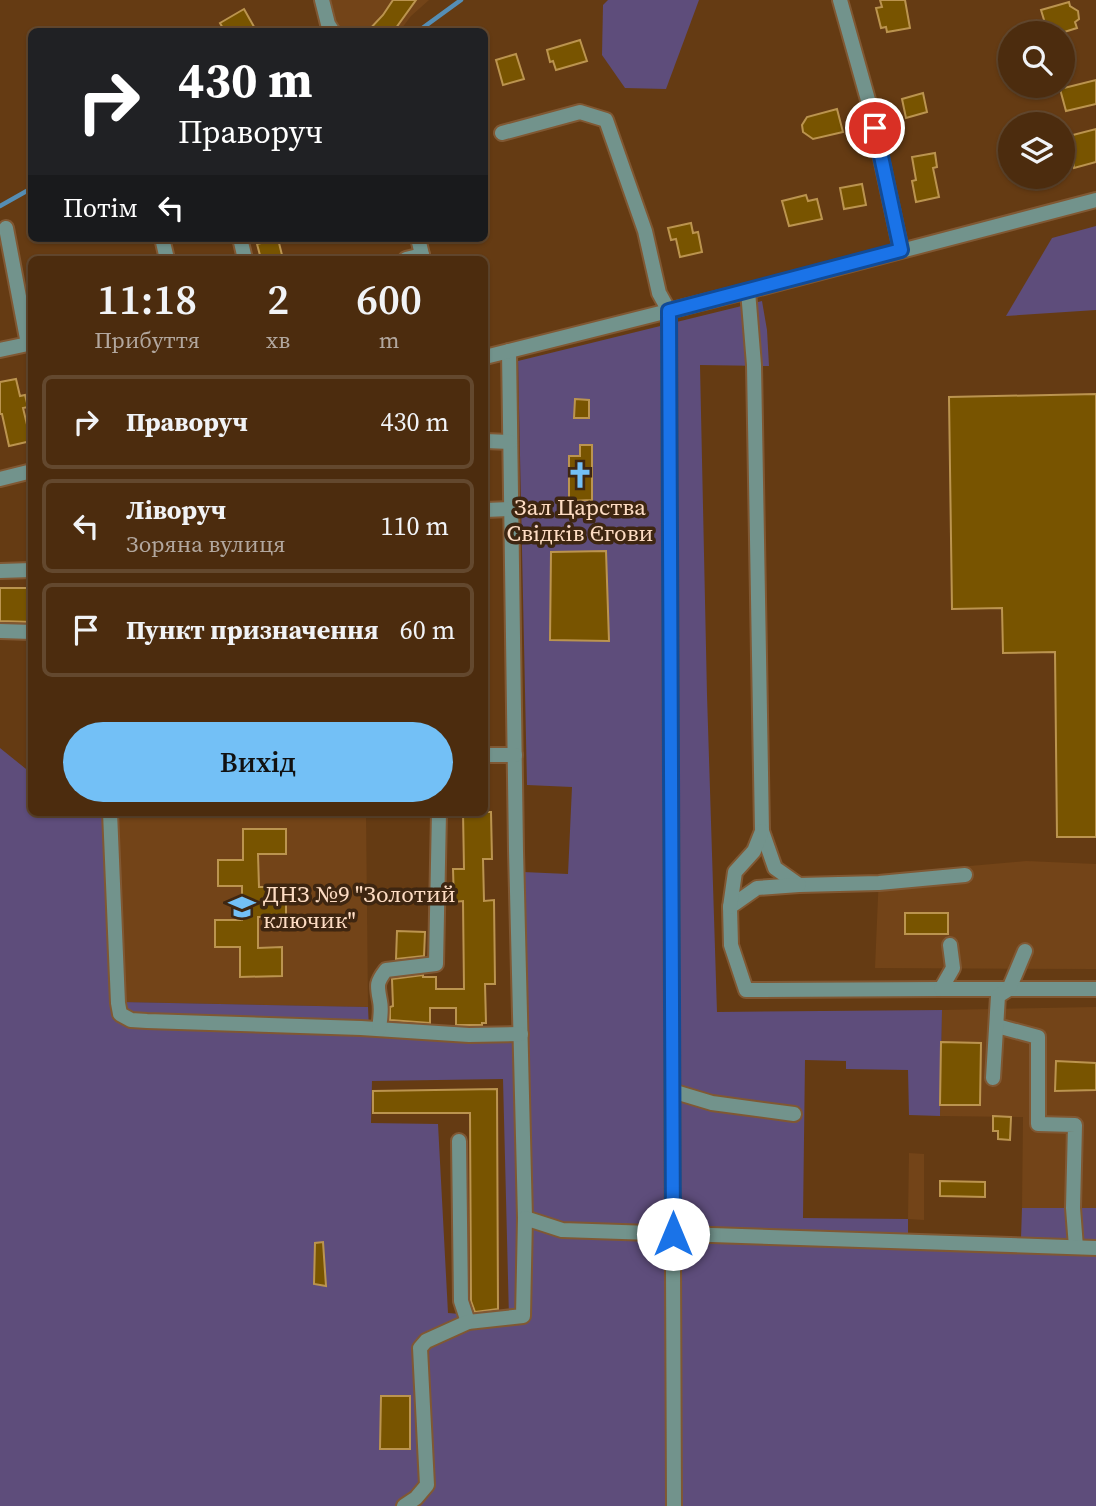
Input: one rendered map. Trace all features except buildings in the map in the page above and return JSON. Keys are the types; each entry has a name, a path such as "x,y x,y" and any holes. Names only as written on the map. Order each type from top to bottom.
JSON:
{"street":[{"path":"322,0 330,28"},
{"path":"840,0 870,107 901,250"},
{"path":"502,133 580,112 606,120 645,231 659,293 669,311 674,1506"},
{"path":"488,356 1096,200"},
{"path":"6,228 28,334"},
{"path":"748,291 754,379 762,831 775,868 799,885"},
{"path":"0,350 28,344"},
{"path":"404,1506 416,1498 427,1485 420,1348 426,1341 468,1322 523,1316 525,1217 514,755 509,351"},
{"path":"488,441 510,442"},
{"path":"0,479 28,472"},
{"path":"488,510 511,509"},
{"path":"0,571 28,570"},
{"path":"0,631 28,632"},
{"path":"488,755 514,755"},
{"path":"110,816 118,1003 120,1014 131,1020 468,1035 521,1034"},
{"path":"379,1029 380,1002 377,992 379,979 386,970 436,964 439,816"},
{"path":"762,831 754,851 734,873 730,907 731,945 746,990 1096,989"},
{"path":"730,907 757,888 965,876"},
{"path":"941,989 953,968 950,945"},
{"path":"993,1078 999,996 1009,989 1025,951"},
{"path":"997,1026 1038,1037 1038,1124 1075,1125 1073,1208 1076,1247"},
{"path":"672,1091 712,1102 794,1114"},
{"path":"459,1141 461,1301 468,1322"},
{"path":"525,1217 562,1230 1096,1248"}],"shaded area":[{"path":"327,0 429,0 402,28 337,28"},
{"path":"608,0 699,0 666,89 625,88 602,55 603,5"},
{"path":"1096,226 1096,310 1006,316 1052,238"},
{"path":"762,301 769,366 700,365 717,1012 942,1010 940,1116 909,1115 908,1070 846,1069 846,1061 805,1060 803,1218 908,1219 908,1237 1021,1238 1022,1208 1096,1208 1096,1506 0,1506 0,748 28,771 28,816 112,816 121,1002 368,1007 369,1030 529,1040 523,872 568,874 572,787 527,785 518,361","holes":["503,1079 509,1318 448,1313 438,1124 371,1123 372,1081"]},
{"name":"ДНЗ №9 \"Золотий ключик\"","path":"112,816 366,816 368,1007 121,1002"},
{"path":"1026,861 1096,864 1096,969 875,968 879,874"},
{"path":"1096,1007 1096,1208 1022,1208 1023,1117 940,1116 942,1010"},
{"path":"909,1153 924,1154 924,1220 908,1219"}],"waterway":[{"path":"422,28 461,0"},
{"path":"0,206 28,190"}],"place":[{"name":"Зал Царства Свідків Єгови","path":"580,475"},
{"name":"ДНЗ №9 \"Золотий ключик\"","path":"242,907"}],"route":[{"path":"673,1234 669,311 901,250 875,128"}]}
